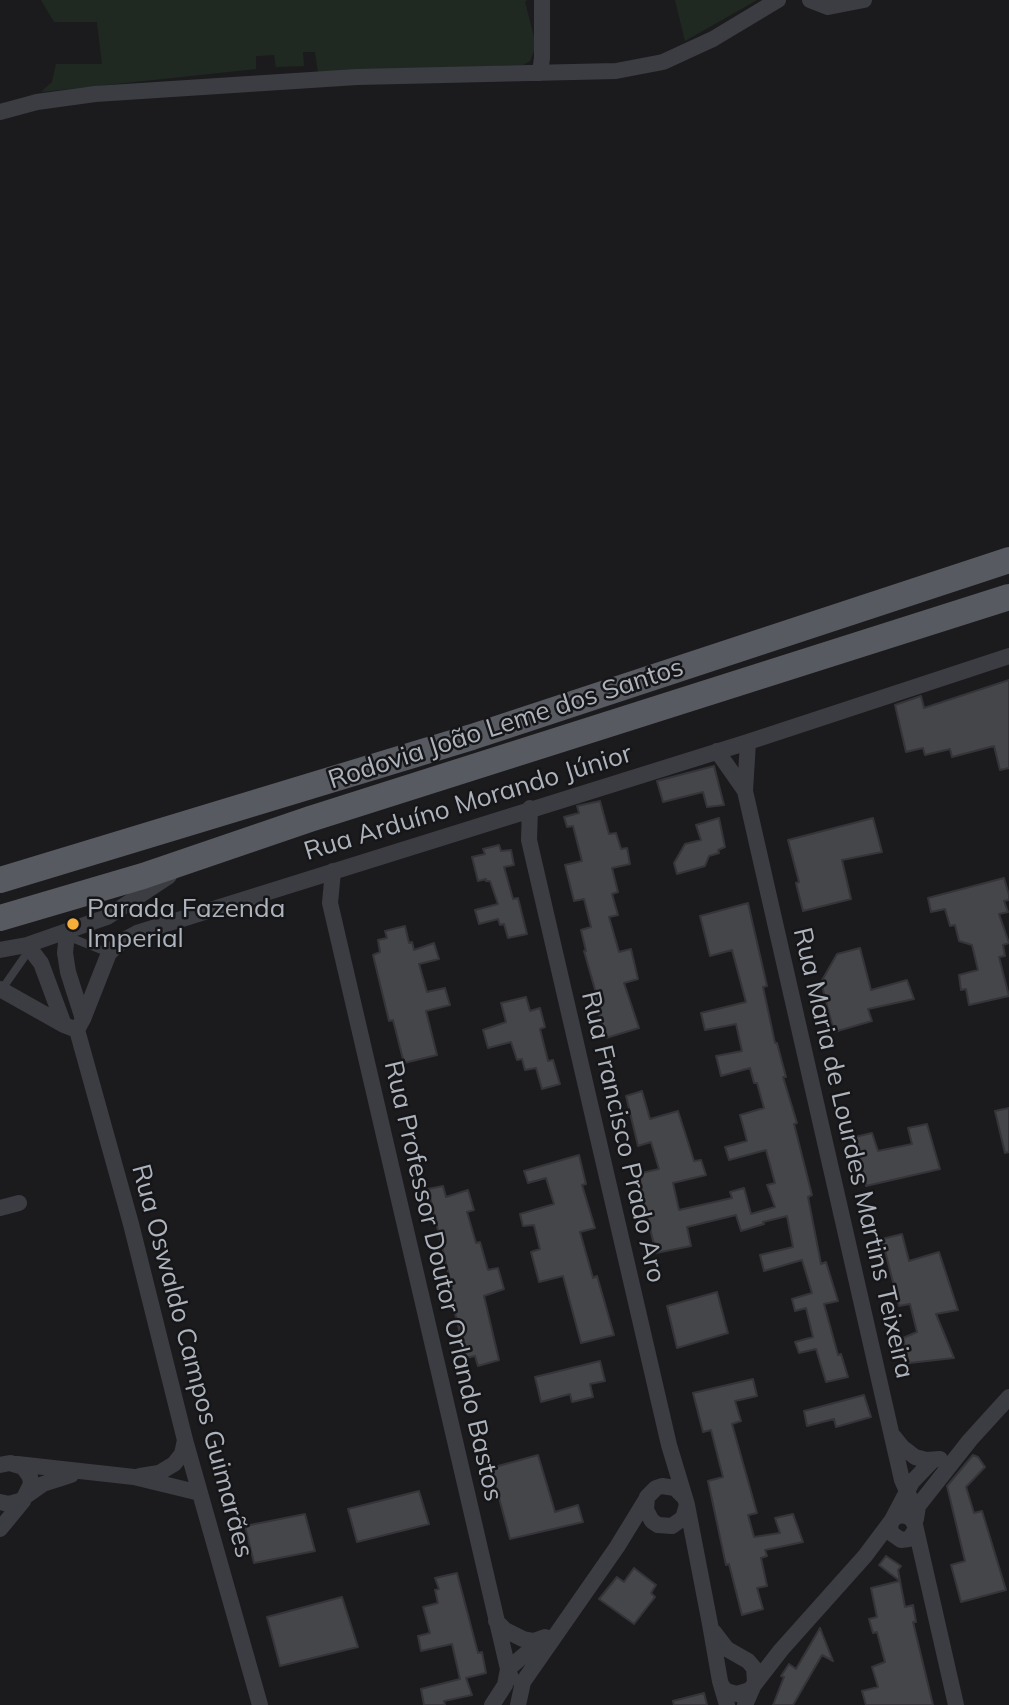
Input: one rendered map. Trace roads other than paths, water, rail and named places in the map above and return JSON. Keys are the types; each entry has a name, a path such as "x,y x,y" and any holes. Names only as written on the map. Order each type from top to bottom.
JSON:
{"main road":[{"name":"Rodovia João Leme dos Santos","path":"0,880 472,737 1009,560"},
{"name":"Rodovia João Leme dos Santos","path":"0,918 1009,597"}],"street":[{"path":"540,73 542,0"},
{"path":"0,112 37,102 95,94 357,78 617,71 663,62 713,39 778,0"},
{"path":"810,0 828,7 864,0"},
{"name":"Rua Arduíno Morando Júnior","path":"109,953 122,941 137,933 717,751 1009,656"},
{"name":"Rua Maria de Lourdes Martins Teixeira","path":"748,741 745,791 902,1480 911,1500 956,1705"},
{"name":"Rua Maria de Lourdes Martins Teixeira","path":"717,751 745,791"},
{"name":"Rua Francisco Prado Aro","path":"530,808 529,840 669,1445 686,1501 727,1705"},
{"name":"Rua Francisco Prado Aro","path":"512,814 529,840"},
{"path":"0,950 29,947 107,917 194,858"},
{"name":"Rua Professor Doutor Orlando Bastos","path":"333,871 330,904 517,1705"},
{"name":"Rua Professor Doutor Orlando Bastos","path":"311,878 330,904"},
{"name":"Rua Oswaldo Campos Guimarães","path":"67,934 65,953 74,1025 131,1224 200,1493 260,1705"},
{"name":"Rua Oswaldo Campos Guimarães","path":"29,947 41,963 74,1025"},
{"path":"1,990 74,1025 109,953"},
{"path":"0,1208 19,1203"},
{"path":"865,1556 887,1541 909,1539 915,1527 918,1506 970,1440 1009,1397"},
{"path":"891,1432 908,1452 921,1459 933,1460"},
{"path":"134,1477 159,1473 174,1464 182,1454 186,1440"},
{"path":"781,1650 762,1657 727,1660 723,1664 720,1680 731,1693 746,1692 753,1686 781,1650 865,1556 892,1520 912,1482 933,1460 954,1452 970,1440"},
{"name":"Rua Francisco Prado Aro","path":"617,1547 668,1467 669,1445"},
{"path":"7,1463 134,1477 200,1493"},
{"path":"0,1529 25,1498 31,1484 23,1467 7,1463"},
{"path":"0,1502 9,1504 25,1498 54,1479 88,1473"},
{"path":"492,1705 505,1700 517,1705 523,1682 617,1547 638,1529 648,1525 661,1526 672,1526 683,1518 686,1501 675,1488 663,1486 652,1493 646,1510 648,1516 661,1526"},
{"path":"892,1520 903,1515 911,1518 915,1527"},
{"path":"892,1520 890,1529 899,1540"},
{"name":"Rua Francisco Prado Aro","path":"661,1526 681,1534 696,1556"},
{"name":"Rua Maria de Lourdes Martins Teixeira","path":"899,1540 915,1553 925,1570"},
{"path":"496,1621 505,1630 523,1639 534,1641 544,1638"},
{"path":"492,1705 505,1685 508,1669 563,1623"},
{"name":"Rua Francisco Prado Aro","path":"710,1623 721,1644 744,1659"},
{"path":"744,1659 752,1664 756,1672 745,1705"}],"lane":[{"path":"67,934 109,953"},
{"path":"1,990 29,947"}],"place":[{"name":"Parada Fazenda Imperial","path":"73,924"}]}
